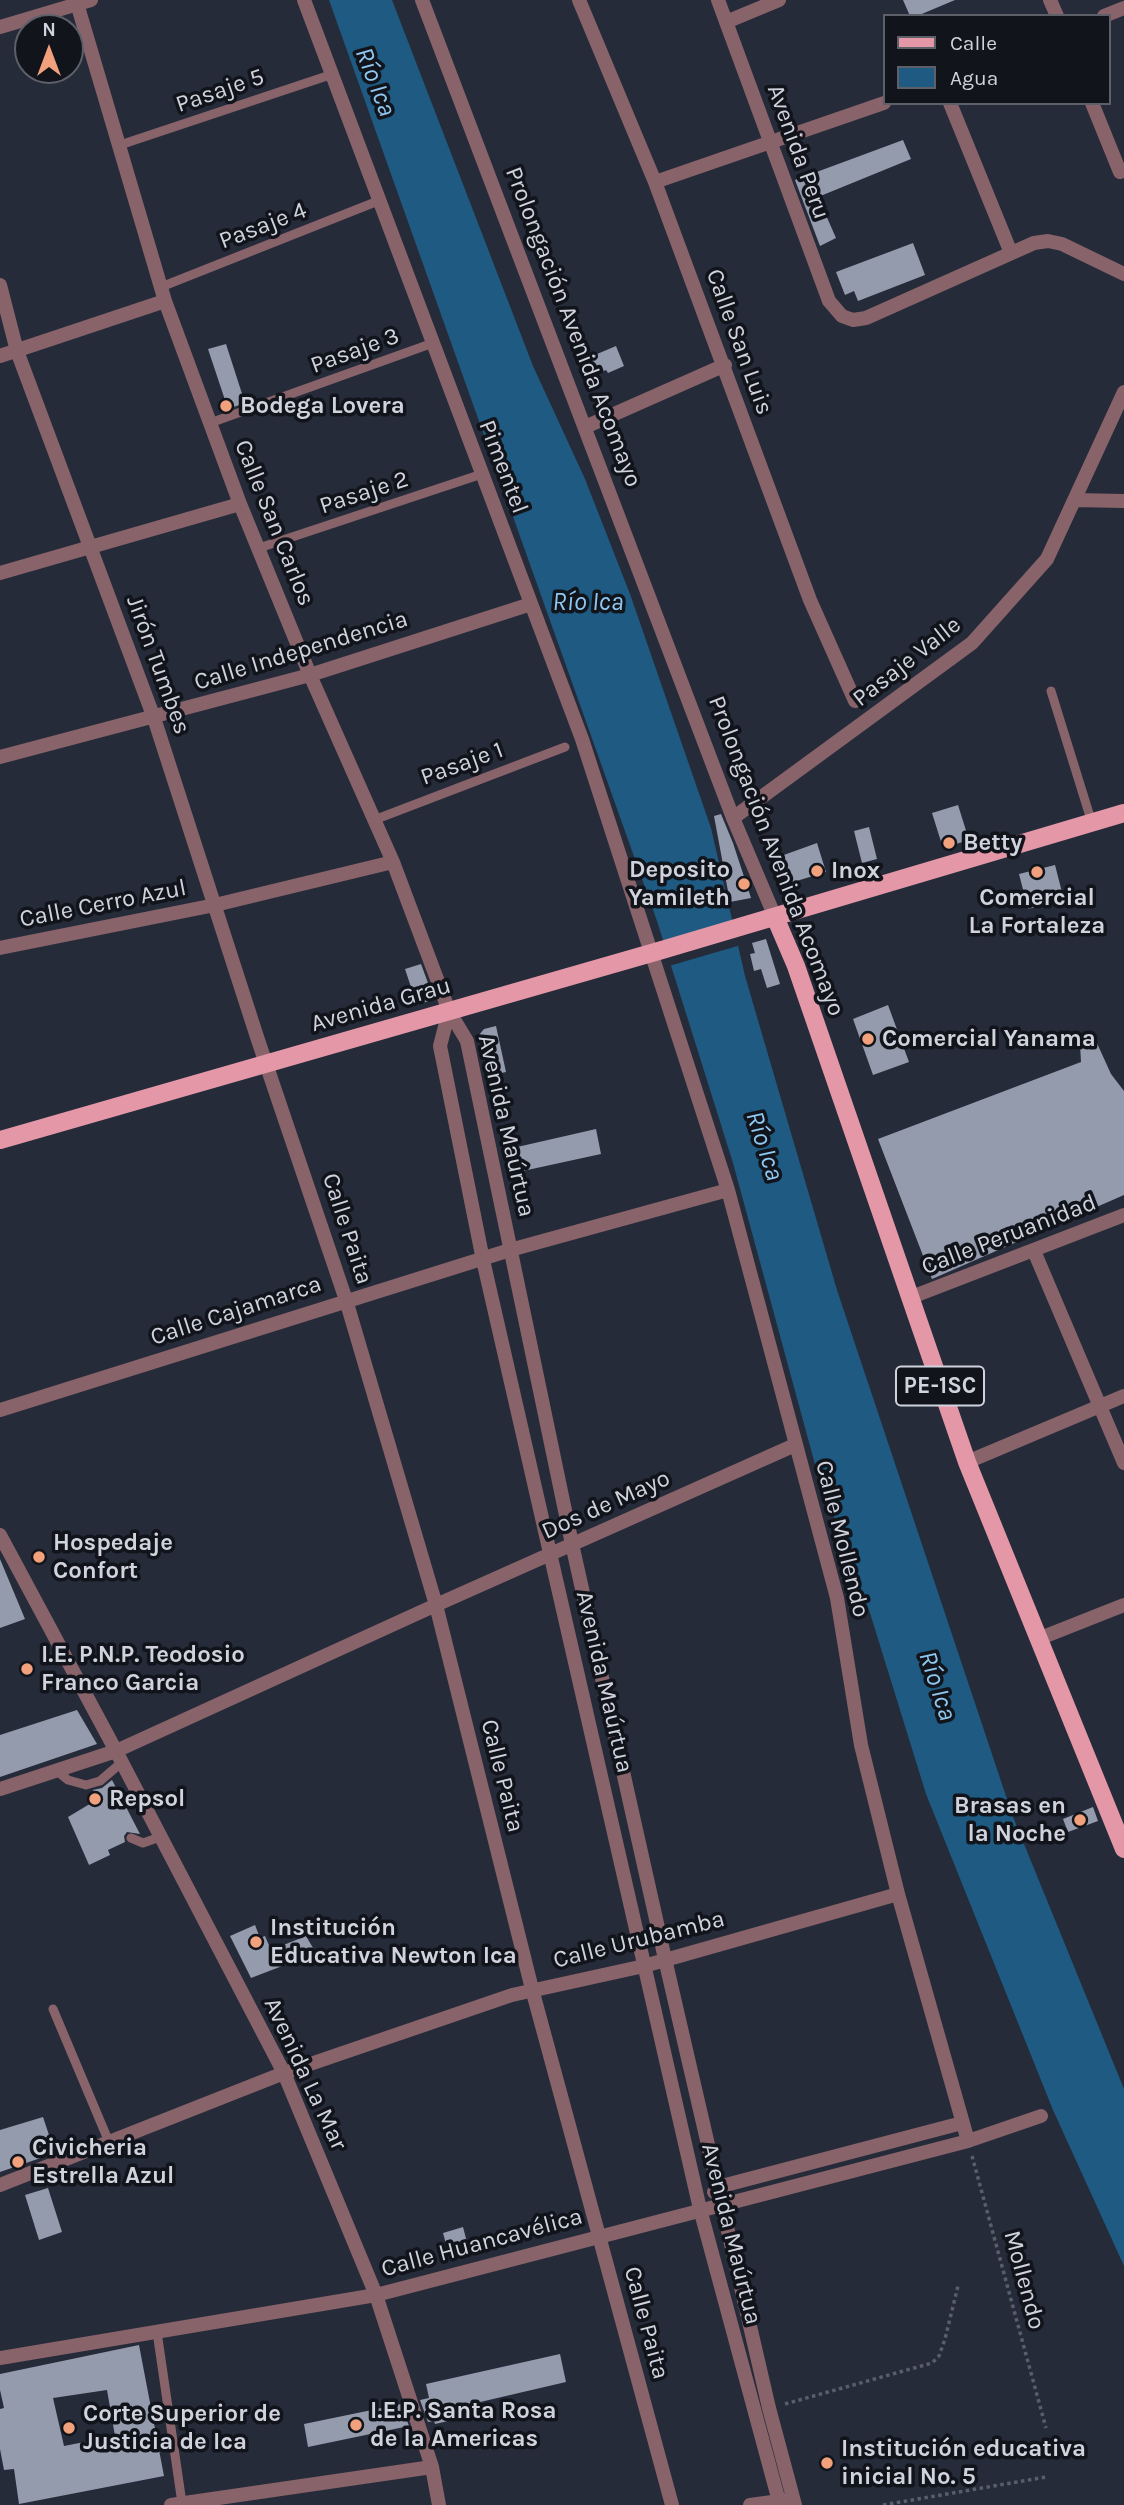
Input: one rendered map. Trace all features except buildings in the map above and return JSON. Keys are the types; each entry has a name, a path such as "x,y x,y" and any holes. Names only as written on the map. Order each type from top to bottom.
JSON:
{"main road":[{"name":"Avenida Grau","path":"0,1140 1124,813"},
{"name":"Prolongación Avenida Acomayo","path":"775,916 796,966 967,1462 1124,1849"}],"street":[{"name":"Pimentel","path":"304,0 582,739 657,951"},
{"name":"Prolongación Avenida Acomayo","path":"422,0 733,818 775,916"},
{"name":"Calle San Luis","path":"579,0 655,182 810,600 855,701"},
{"name":"Avenida Peru","path":"718,0 829,301 842,316 853,320 866,318 1011,253"},
{"path":"726,22 779,0"},
{"path":"0,27 81,2"},
{"name":"Calle San Carlos","path":"81,2 163,294 210,423 240,505 310,675 393,862 449,1011"},
{"path":"655,182 883,103"},
{"path":"951,105 1011,253 1034,243 1048,241 1075,249 1124,274"},
{"path":"1093,105 1120,172"},
{"name":"Jirón Tumbes","path":"0,285 17,351 154,718 266,1064"},
{"path":"0,356 163,294"},
{"path":"585,427 725,365"},
{"name":"Pasaje Valle","path":"733,818 972,643 1047,559 1124,392"},
{"path":"1074,500 1124,502"},
{"path":"0,573 240,505"},
{"name":"Calle Independencia","path":"0,757 310,675 531,604"},
{"name":"Calle Cerro Azul","path":"0,948 215,905 393,862"},
{"name":"Calle Mollendo","path":"657,951 728,1190 837,1598 861,1745 898,1894 968,2141"},
{"name":"Avenida Maúrtua","path":"449,1011 467,1041 572,1544 664,1959 769,2408 787,2503"},
{"name":"Avenida Maúrtua","path":"449,1011 440,1046 483,1260 700,2209 787,2503"},
{"name":"Calle Paita","path":"266,1064 346,1300 436,1605 532,1989 673,2505"},
{"name":"Calle Cajamarca","path":"0,1410 510,1250 728,1190"},
{"name":"Calle Peruanidad","path":"909,1298 1124,1215"},
{"path":"1034,1251 1124,1463"},
{"path":"967,1462 1124,1396"},
{"name":"Dos de Mayo","path":"0,1789 57,1771 119,1757 436,1605 795,1445"},
{"name":"Avenida La Mar","path":"0,1535 284,2073 376,2295 432,2467 439,2505"},
{"path":"1038,1639 1124,1605"},
{"name":"Calle Urubamba","path":"0,2185 284,2073 532,1989 644,1966 898,1894"},
{"name":"Calle Huancavélica","path":"0,2358 376,2295 968,2141 1041,2116"},
{"path":"700,2209 718,2187 962,2123"},
{"path":"178,2504 432,2467"},
{"path":"750,2505 787,2503"}],"lane":[{"name":"Pasaje 5","path":"120,145 333,74"},
{"name":"Pasaje 4","path":"163,294 378,201"},
{"name":"Pasaje 3","path":"210,423 433,343"},
{"name":"Pasaje 2","path":"259,548 482,474"},
{"path":"1052,691 1092,823"},
{"name":"Pasaje 1","path":"374,820 565,747"},
{"path":"57,1771 68,1780 80,1784 101,1783 119,1757"},
{"path":"131,1839 143,1843 160,1837"},
{"path":"53,2009 109,2142"},
{"path":"157,2332 178,2504"}],"path":[{"name":"Mollendo","path":"968,2141 1046,2428"},
{"path":"769,2408 932,2363 939,2356 945,2339 958,2286"},
{"path":"883,2505 1046,2477"}],"water":[{"name":"Río Ica","path":"329,0 392,0 533,366 585,479 630,594 711,828 745,976 837,1290 1013,1817 1124,2089 1124,2266 1053,2110 926,1794 870,1613 816,1468 733,1163 657,921"}],"pier":[{"path":"736,922 741,945 669,966 662,943"}],"place":[{"name":"Bodega Lovera","path":"226,406"},
{"name":"Betty","path":"949,843"},
{"name":"Inox","path":"817,871"},
{"name":"Comercial La Fortaleza","path":"1037,872"},
{"name":"Deposito Yamileth","path":"744,884"},
{"name":"Comercial Yanama","path":"868,1039"},
{"name":"Hospedaje Confort","path":"39,1557"},
{"name":"I.E. P.N.P. Teodosio Franco Garcia","path":"27,1669"},
{"name":"Repsol","path":"95,1799"},
{"name":"Brasas en la Noche","path":"1080,1820"},
{"name":"Institución Educativa Newton Ica","path":"256,1942"},
{"name":"Civicheria Estrella Azul","path":"18,2162"},
{"name":"I.E.P. Santa Rosa de la Americas","path":"356,2425"},
{"name":"Corte Superior de Justicia de Ica","path":"69,2428"},
{"name":"Institución educativa inicial No. 5","path":"827,2463"}]}
